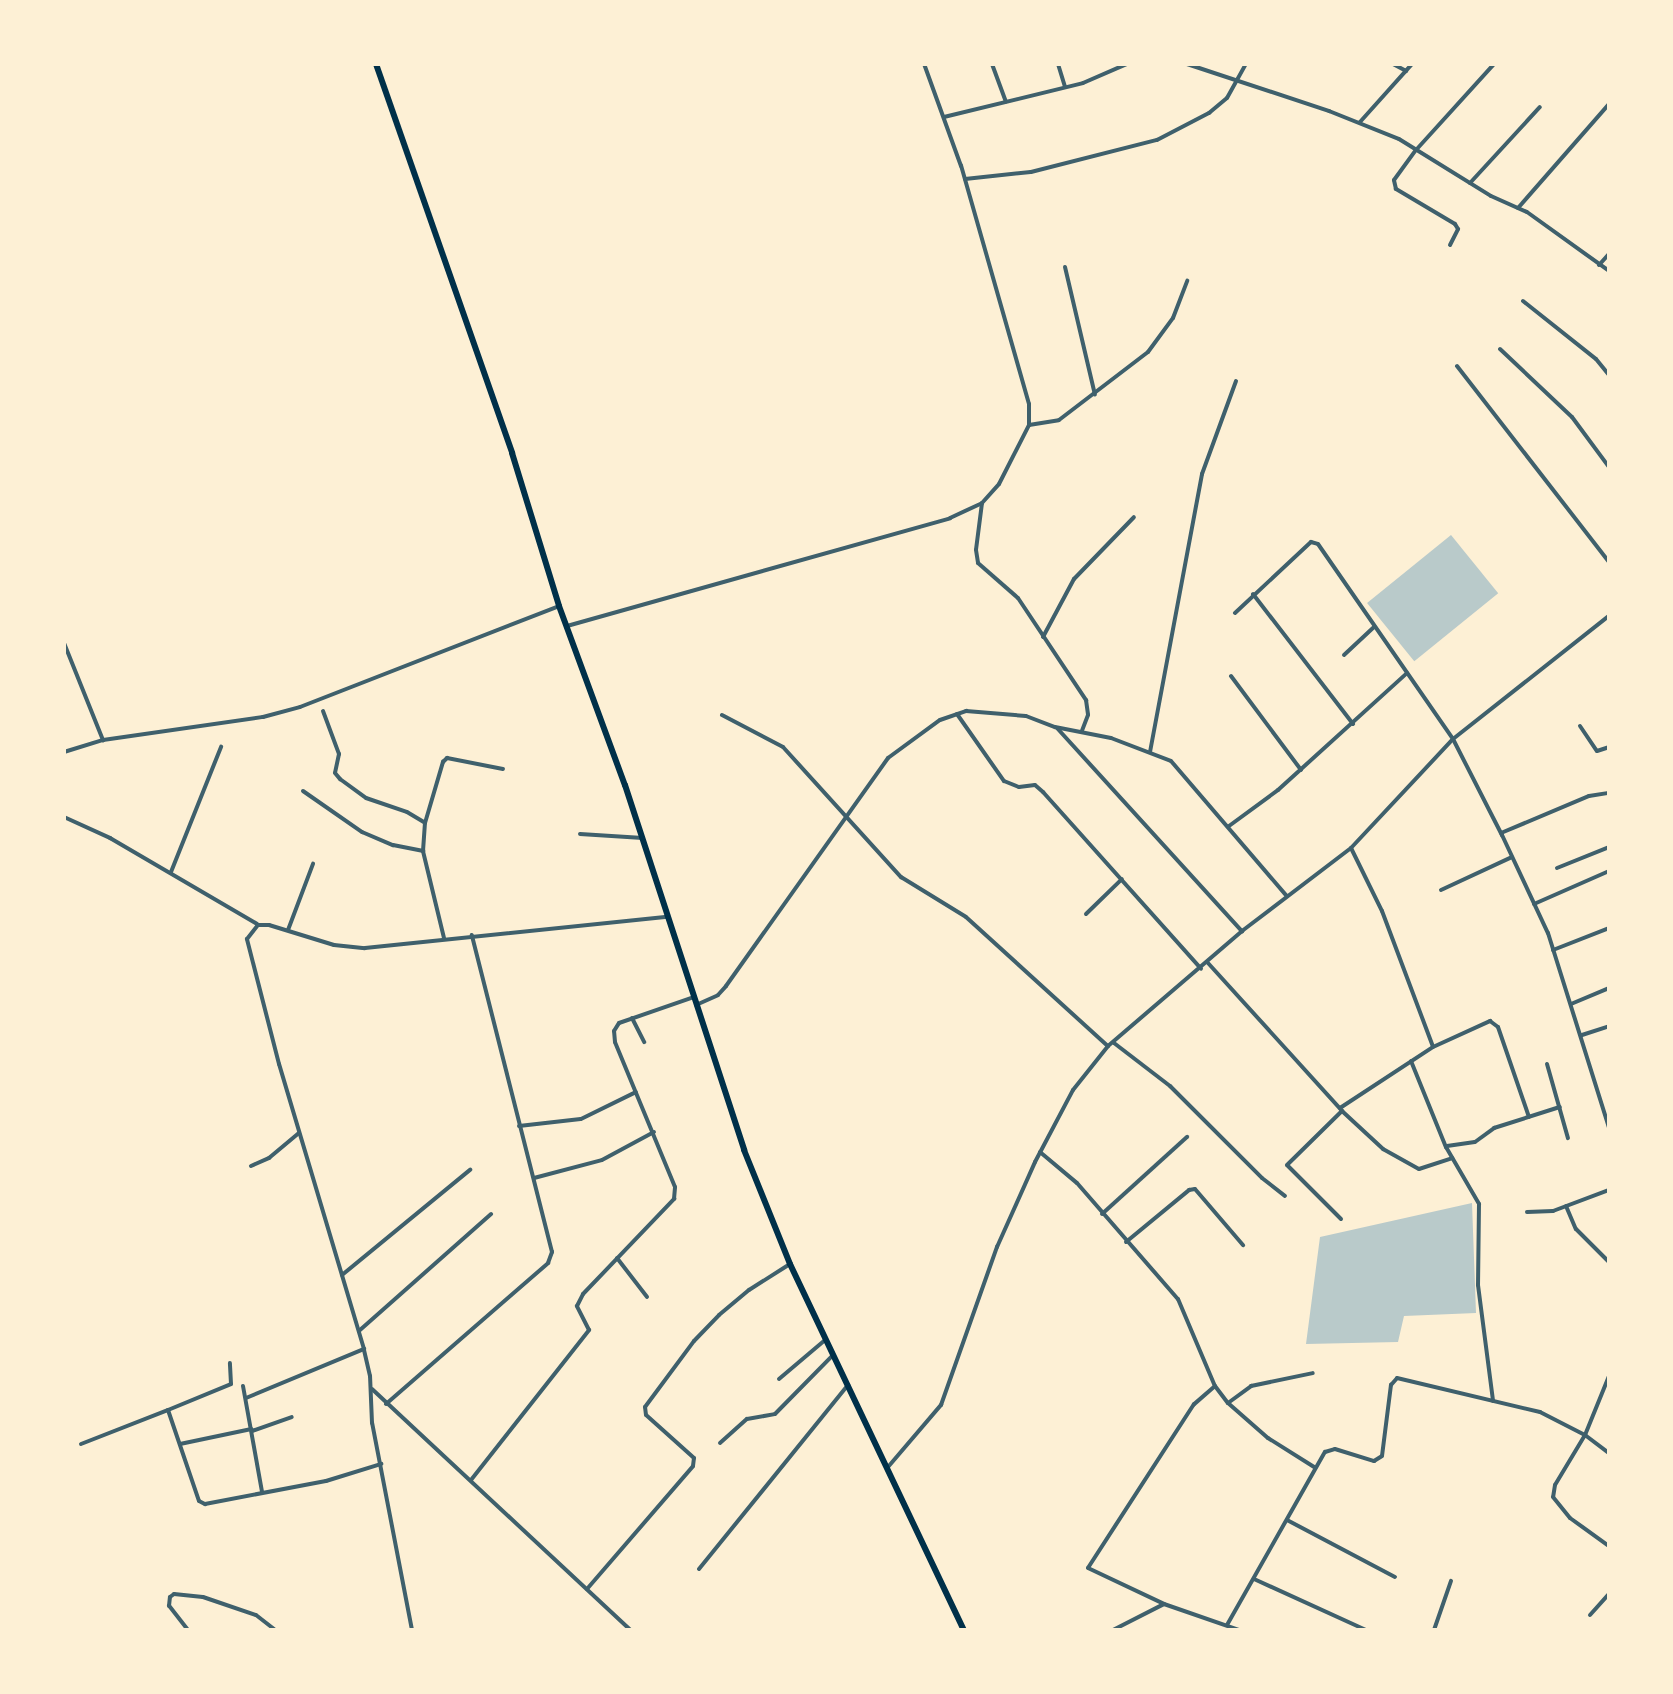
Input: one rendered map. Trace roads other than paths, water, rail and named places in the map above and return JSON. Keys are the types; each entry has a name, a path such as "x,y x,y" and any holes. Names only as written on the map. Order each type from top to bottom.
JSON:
{"main road":[{"path":"376,64 498,411 559,606 643,838 744,1150 790,1264 964,1630"}],"street":[{"path":"567,626 937,522 982,503 999,484 1029,425 1029,404 965,179 924,64"},
{"path":"992,64 1006,102"},
{"path":"1058,64 1065,87"},
{"path":"944,117 1101,77 1127,64"},
{"path":"1187,64 1360,122 1542,221 1609,271"},
{"path":"965,179 1031,172 1157,140 1209,113 1239,81 1246,64"},
{"path":"1393,64 1406,71"},
{"path":"1360,122 1412,64"},
{"path":"1450,245 1458,229 1455,224 1393,185 1416,150 1494,64"},
{"path":"1518,208 1609,104"},
{"path":"1470,183 1540,107"},
{"path":"1599,265 1609,254"},
{"path":"1065,267 1095,395"},
{"path":"1029,425 1059,420 1151,349 1176,313 1187,281"},
{"path":"1523,301 1596,359 1609,375"},
{"path":"1500,349 1572,417 1609,467"},
{"path":"1457,366 1609,562"},
{"path":"1150,752 1202,474 1236,381"},
{"path":"982,503 976,550 978,563 1018,598 1086,700 1088,715 1082,731"},
{"path":"1043,637 1074,579 1134,517"},
{"path":"1235,613 1314,542 1453,739 1501,833 1553,950 1609,1128"},
{"path":"1253,594 1353,724"},
{"path":"64,752 103,740 263,717 300,707 559,606"},
{"path":"886,1469 941,1405 997,1247 1040,1152 1073,1090 1111,1044 1286,895 1351,848 1379,823 1453,739 1608,618"},
{"path":"1344,655 1374,627"},
{"path":"64,643 103,740"},
{"path":"1229,826 1301,770 1407,673"},
{"path":"1231,676 1301,770"},
{"path":"696,1005 718,995 726,986 844,815 888,758 911,738 957,714 985,710 1010,713 1150,752 1176,765 1286,895"},
{"path":"323,711 339,754 335,773 340,779 363,796 407,812 425,823"},
{"path":"957,714 1004,781 1019,787 1035,785 1201,969"},
{"path":"722,715 783,747 901,877 966,917 1111,1044 1170,1086 1262,1178 1285,1196"},
{"path":"1580,726 1597,751 1609,747"},
{"path":"1055,727 1242,931"},
{"path":"171,872 221,747"},
{"path":"444,938 423,851 425,823 444,759 503,769"},
{"path":"303,791 362,832 393,845 423,851"},
{"path":"1501,833 1589,796 1609,793"},
{"path":"64,817 171,872 258,925 288,930 334,945 365,948 667,917"},
{"path":"580,834 643,838"},
{"path":"1557,868 1609,847"},
{"path":"1351,848 1382,911 1433,1047"},
{"path":"1441,890 1512,857"},
{"path":"288,930 313,864"},
{"path":"1534,904 1609,871"},
{"path":"1086,914 1122,879"},
{"path":"258,925 247,939 247,950 360,1330 370,1388 372,1423 412,1630"},
{"path":"1553,950 1609,928"},
{"path":"386,1404 548,1263 551,1240 472,935"},
{"path":"1208,963 1341,1110 1383,1149 1408,1165 1428,1167 1452,1158"},
{"path":"1571,1004 1609,988"},
{"path":"471,1480 589,1330 577,1306 579,1300 676,1194 614,1031 619,1023 694,997"},
{"path":"632,1018 644,1042"},
{"path":"1341,1219 1287,1165 1341,1110 1433,1047 1490,1021 1495,1022 1529,1117"},
{"path":"1582,1035 1609,1026"},
{"path":"1411,1061 1446,1147 1479,1204 1478,1285 1493,1401"},
{"path":"1547,1064 1568,1138"},
{"path":"519,1126 581,1119 636,1092"},
{"path":"1446,1147 1475,1142 1494,1128 1560,1107"},
{"path":"533,1178 602,1160 654,1132"},
{"path":"251,1166 269,1158 299,1133"},
{"path":"1102,1214 1187,1137"},
{"path":"1040,1152 1077,1183 1178,1299 1215,1386 1228,1403 1268,1438 1314,1467"},
{"path":"342,1275 470,1170"},
{"path":"1126,1242 1189,1190 1195,1189 1243,1245"},
{"path":"1527,1212 1566,1206 1609,1190"},
{"path":"1566,1206 1576,1229 1609,1262"},
{"path":"360,1330 491,1214"},
{"path":"617,1258 647,1297"},
{"path":"587,1589 693,1466 694,1458 646,1415 645,1407 694,1341 719,1315 749,1290 790,1264"},
{"path":"779,1379 825,1340"},
{"path":"246,1398 364,1349"},
{"path":"720,1443 747,1419 775,1414 833,1355"},
{"path":"81,1444 231,1384 230,1363"},
{"path":"1228,1403 1251,1386 1313,1373"},
{"path":"1609,1376 1585,1435 1555,1485 1553,1497 1570,1518 1609,1546"},
{"path":"1227,1625 1314,1467 1330,1449 1374,1461 1379,1459 1391,1385 1397,1378 1540,1412 1585,1435 1609,1453"},
{"path":"699,1569 848,1385"},
{"path":"243,1386 262,1492"},
{"path":"1215,1386 1194,1404 1088,1566 1164,1604 1239,1630"},
{"path":"370,1388 630,1630"},
{"path":"168,1410 201,1503 326,1481 381,1464"},
{"path":"180,1444 252,1430 292,1417"},
{"path":"1287,1520 1395,1577"},
{"path":"1254,1579 1366,1630"},
{"path":"1434,1630 1451,1581"},
{"path":"188,1630 169,1606 170,1597 174,1594 203,1597 256,1615 275,1630"},
{"path":"1590,1615 1609,1594"},
{"path":"1113,1630 1164,1604"}]}
